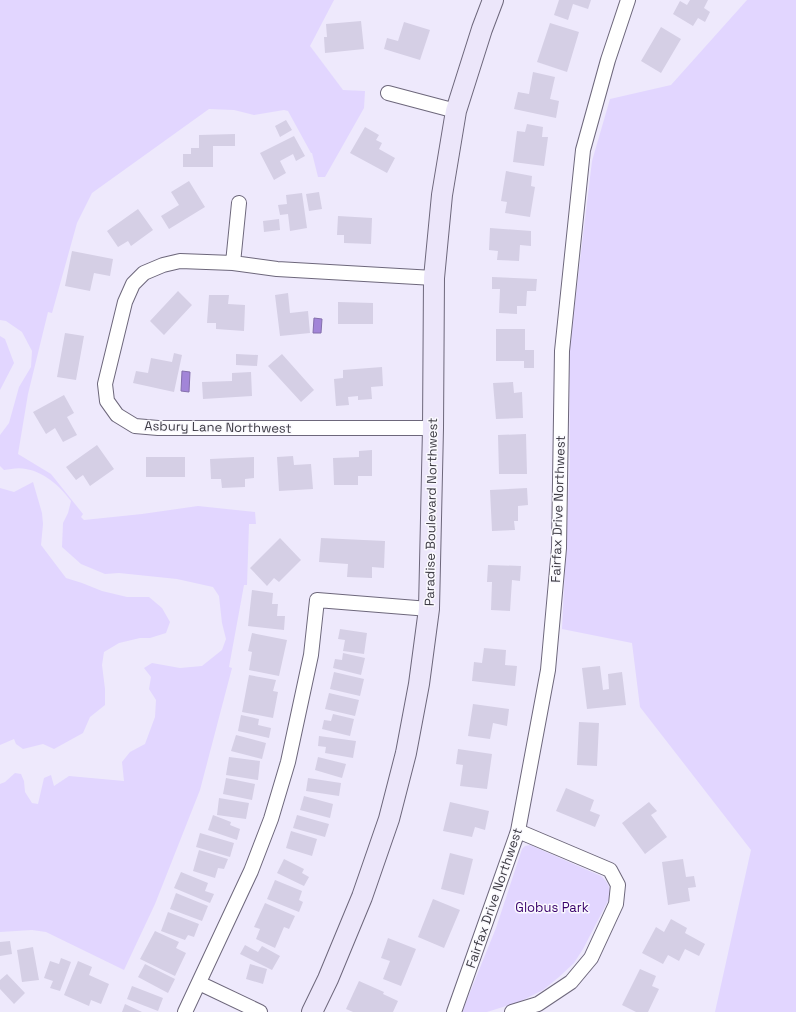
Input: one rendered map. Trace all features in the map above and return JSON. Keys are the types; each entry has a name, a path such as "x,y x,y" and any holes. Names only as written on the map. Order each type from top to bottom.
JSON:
{"street":[{"name":"Paradise Boulevard Northwest","path":"312,1012 328,979 362,896 389,819 406,753 419,684 429,609 433,428 434,278 442,195 456,110 493,0"},
{"name":"Fairfax Drive Northwest","path":"454,1012 518,831 548,670 559,548 562,351 583,150 608,60 628,0"},
{"path":"388,93 456,110"},
{"path":"233,263 240,203"},
{"name":"Asbury Lane Northwest","path":"433,428 158,428 135,426 117,415 107,401 105,384 125,302 134,284 144,273 163,265 180,261 233,263 277,269 434,278"},
{"path":"185,1012 252,871 273,812 288,762 311,655 317,600 429,609"},
{"path":"512,1012 538,1004 571,982 591,958 616,904 618,885 610,870 518,831"},
{"path":"199,983 260,1012"}],"green space":[{"path":"0,0 334,0 310,46 343,90 365,91 364,108 325,177 318,177 312,153 288,111 284,110 254,115 234,110 209,109 92,193 77,223 52,313 48,312 28,394 18,454 51,474 83,514 81,517 84,520 198,506 255,512 256,524 249,524 247,585 244,585 229,667 232,668 200,790 155,904 124,970 46,932 32,930 0,932 0,784 5,782 15,773 21,774 24,781 25,792 32,803 38,804 44,778 51,775 54,786 69,776 124,781 122,762 130,752 145,744 155,717 156,700 149,689 151,677 144,668 152,663 180,668 202,666 222,650 226,639 222,623 219,596 213,587 177,579 119,573 105,574 81,564 62,547 63,523 68,513 71,501 67,495 51,480 39,473 23,468 4,470 0,466 0,435 9,423 19,387 31,367 32,351 22,332 6,321 0,320"},
{"path":"747,0 796,0 796,1012 715,1012 751,850 640,707 632,643 562,629 570,462 569,352 592,161 610,99 671,85"},
{"path":"0,336 5,339 14,363 0,390"},
{"path":"33,482 42,513 43,524 41,545 66,578 102,591 127,597 149,597 162,608 170,622 166,633 150,638 140,638 119,643 104,652 102,665 105,705 90,717 83,733 54,749 43,744 23,749 16,744 14,739 0,745 0,488 14,492"},
{"name":"Globus Park","path":"530,845 601,876 608,885 610,897 574,963 543,990 519,1002 487,1012 462,1012 496,928 522,849 525,846"}],"shaded area":[{"path":"314,318 322,319 321,333 313,333"},
{"path":"182,371 190,372 189,392 181,391"}],"building":[{"path":"559,0 591,0 588,9 573,4 568,20 554,15"},
{"path":"690,0 708,0 704,8 710,12 705,22 698,18 693,26 673,14 680,1 687,5"},
{"path":"361,21 364,49 325,53 324,37 327,37 326,24"},
{"path":"404,22 430,30 420,60 384,49 387,38 398,41"},
{"path":"550,23 579,32 567,72 537,62"},
{"path":"661,27 681,39 661,73 641,61"},
{"path":"533,72 555,77 550,99 559,101 556,118 514,109 518,92 529,94"},
{"path":"286,120 292,130 280,137 275,126"},
{"path":"527,124 543,127 542,137 548,137 544,166 513,162 517,131 525,132"},
{"path":"365,127 379,135 376,140 382,143 379,149 395,158 387,173 350,153"},
{"path":"235,134 235,146 213,146 213,167 183,167 183,154 191,154 191,148 199,148 199,135"},
{"path":"294,136 305,156 296,161 293,154 280,161 286,173 274,180 260,153"},
{"path":"506,171 532,176 531,186 535,187 530,217 505,213 507,202 501,201"},
{"path":"189,181 205,207 169,229 161,216 179,205 171,192"},
{"path":"319,192 322,209 309,211 306,194"},
{"path":"302,193 307,228 290,231 288,214 280,215 278,205 287,204 286,195"},
{"path":"138,209 153,230 131,246 128,241 118,247 107,231"},
{"path":"338,216 372,218 371,244 344,243 344,235 337,235"},
{"path":"279,219 280,230 264,232 263,221"},
{"path":"490,228 531,231 531,246 520,245 519,261 497,260 498,251 489,250"},
{"path":"72,251 113,259 110,276 94,273 90,291 65,286"},
{"path":"492,277 537,279 536,291 527,291 526,306 517,306 517,314 499,313 500,289 492,289"},
{"path":"178,291 192,305 164,335 150,321"},
{"path":"288,293 290,313 308,311 310,333 280,336 275,295"},
{"path":"209,295 229,295 228,304 245,305 244,331 216,329 216,323 207,323"},
{"path":"338,302 373,303 373,324 338,324"},
{"path":"496,329 525,329 525,350 534,350 534,368 524,368 524,361 496,361"},
{"path":"65,333 84,336 76,380 57,377"},
{"path":"174,353 182,355 174,392 133,383 136,371 148,373 151,358 172,362"},
{"path":"236,354 258,355 257,366 236,365"},
{"path":"282,354 314,390 301,402 268,366"},
{"path":"382,367 383,386 371,387 372,399 358,400 358,396 348,397 349,405 336,406 334,379 343,378 343,370"},
{"path":"251,372 252,396 203,399 202,382 232,381 232,373"},
{"path":"513,382 514,393 522,392 523,418 496,419 493,383"},
{"path":"64,395 74,413 67,417 77,435 63,442 55,428 46,434 33,412"},
{"path":"526,434 527,474 499,474 498,435"},
{"path":"97,445 114,469 90,486 83,475 76,480 66,467"},
{"path":"372,450 372,476 358,476 358,485 334,485 333,458 359,457 359,451"},
{"path":"293,456 294,465 311,464 313,489 279,491 277,457"},
{"path":"146,457 185,457 185,477 146,477"},
{"path":"254,457 254,478 245,479 245,487 222,488 221,479 211,479 210,459"},
{"path":"527,488 528,505 518,506 518,521 514,521 515,530 492,531 490,490"},
{"path":"280,538 301,560 279,582 274,578 267,586 250,568"},
{"path":"321,538 385,541 384,568 372,567 372,578 347,577 348,564 319,562"},
{"path":"488,565 521,566 520,581 512,580 510,611 491,610 492,582 487,582"},
{"path":"252,590 273,593 272,604 278,604 277,616 285,616 284,630 248,626"},
{"path":"340,629 367,633 364,654 343,651 345,640 338,639"},
{"path":"252,633 287,640 279,676 249,670 252,652 248,651"},
{"path":"484,648 506,650 505,665 517,666 515,686 472,681 474,662 482,663"},
{"path":"343,653 365,658 361,675 333,668 335,659 342,660"},
{"path":"600,666 603,690 609,689 608,674 622,672 626,705 587,709 582,668"},
{"path":"334,672 364,679 360,696 330,689"},
{"path":"249,675 276,680 273,691 278,692 273,718 242,712"},
{"path":"329,693 359,700 355,716 325,709"},
{"path":"473,704 509,709 507,726 493,723 490,739 468,736"},
{"path":"333,714 354,719 350,736 322,729 324,720 331,721"},
{"path":"241,715 259,719 258,725 271,728 269,738 238,731"},
{"path":"579,722 599,723 597,766 577,765"},
{"path":"236,735 266,743 262,759 231,751"},
{"path":"319,736 356,741 353,758 325,753 326,747 318,746"},
{"path":"458,749 492,754 487,789 460,786 463,765 456,764"},
{"path":"229,757 260,761 258,780 226,775"},
{"path":"318,757 346,764 342,778 315,770"},
{"path":"226,778 255,784 252,800 223,794"},
{"path":"308,778 341,783 339,796 306,791"},
{"path":"566,788 594,800 590,811 600,815 595,827 556,811"},
{"path":"304,796 333,804 330,818 300,810"},
{"path":"219,798 249,803 246,819 217,815"},
{"path":"450,802 489,811 485,830 475,827 472,837 443,831"},
{"path":"649,802 657,811 651,815 667,837 645,854 622,823"},
{"path":"213,815 231,822 230,825 240,829 237,840 208,830"},
{"path":"297,815 329,824 325,837 293,828"},
{"path":"291,831 317,839 312,856 286,848"},
{"path":"200,833 234,843 230,857 196,847"},
{"path":"199,850 228,859 224,869 218,868 215,878 193,871"},
{"path":"450,853 473,859 464,895 441,889"},
{"path":"284,859 304,869 302,873 309,877 304,886 277,873"},
{"path":"683,859 686,877 694,876 696,887 688,888 690,901 668,905 662,862"},
{"path":"181,872 208,883 205,891 214,894 210,903 174,888"},
{"path":"275,880 302,891 299,900 303,902 299,912 267,899"},
{"path":"176,893 208,906 202,921 170,909"},
{"path":"433,899 460,910 444,948 418,937"},
{"path":"265,903 295,916 289,929 284,927 275,948 256,939 260,929 254,927"},
{"path":"168,912 199,924 194,937 188,935 185,940 161,931"},
{"path":"671,919 687,928 685,933 705,944 699,956 685,949 679,961 668,955 663,964 642,953 656,927 664,932"},
{"path":"155,931 179,942 176,948 186,953 175,976 140,959"},
{"path":"388,938 416,949 401,986 383,979 390,961 381,958"},
{"path":"10,941 12,954 0,956 0,942"},
{"path":"245,945 258,952 262,946 280,956 272,970 240,954"},
{"path":"33,947 39,980 22,982 17,950"},
{"path":"61,958 71,962 60,991 50,988 53,981 44,978 50,961 59,964"},
{"path":"78,961 92,967 89,975 109,984 101,1004 91,1000 89,1006 64,995"},
{"path":"145,964 175,979 168,993 138,977"},
{"path":"250,964 267,969 263,984 246,979"},
{"path":"640,969 656,976 652,986 659,989 648,1012 636,1012 622,1005"},
{"path":"7,974 25,993 14,1004 0,989 0,980"},
{"path":"359,981 384,992 383,994 398,1001 393,1012 353,1012 346,1009"},
{"path":"132,986 163,998 158,1011 127,999"},
{"path":"125,1004 142,1012 122,1012"}]}
